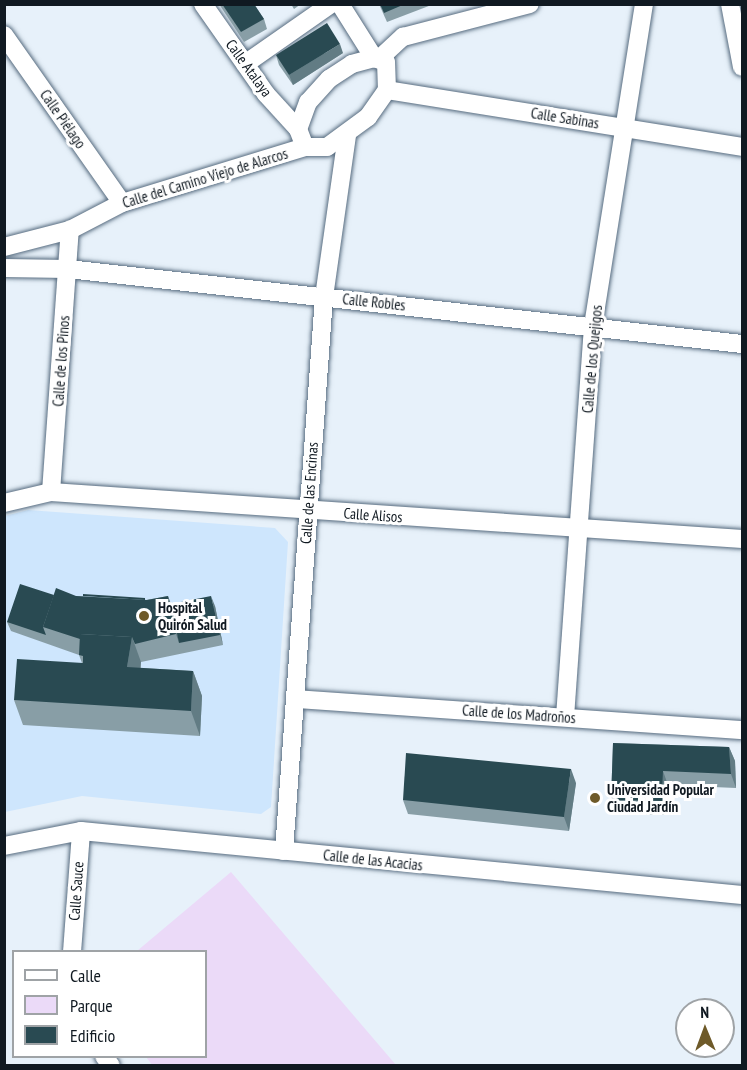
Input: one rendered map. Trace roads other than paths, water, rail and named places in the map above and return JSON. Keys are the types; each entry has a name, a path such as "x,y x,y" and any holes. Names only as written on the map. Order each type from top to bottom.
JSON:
{"street":[{"name":"Calle Atalaya","path":"203,4 245,64 298,129 305,147"},
{"path":"245,64 331,4"},
{"path":"340,4 376,58 386,62 387,90 368,117 347,136"},
{"name":"Calle de los Quejigos","path":"565,717 593,326 644,4"},
{"path":"730,4 742,67"},
{"path":"298,129 308,102 329,79 352,64 376,58 403,37 527,5"},
{"name":"Calle Piélago","path":"4,35 122,203"},
{"name":"Calle Sabinas","path":"387,90 742,147"},
{"name":"Calle del Camino Viejo de Alarcos","path":"4,247 70,230 122,203 305,147 327,147 347,136"},
{"name":"Calle de las Encinas","path":"284,851 324,297 347,136"},
{"name":"Calle de los Pinos","path":"51,492 70,230"},
{"name":"Calle Robles","path":"4,268 68,268 742,344"},
{"name":"Calle Alisos","path":"4,503 51,492 578,530 742,539"},
{"name":"Calle de los Madroños","path":"296,699 742,730"},
{"name":"Calle de las Acacias","path":"4,846 81,831 742,895"},
{"name":"Calle Sauce","path":"72,950 81,831"}],"place":[{"name":"Hospital Quirón Salud","path":"144,616"},
{"name":"Universidad Popular Ciudad Jardín","path":"595,798"}]}
